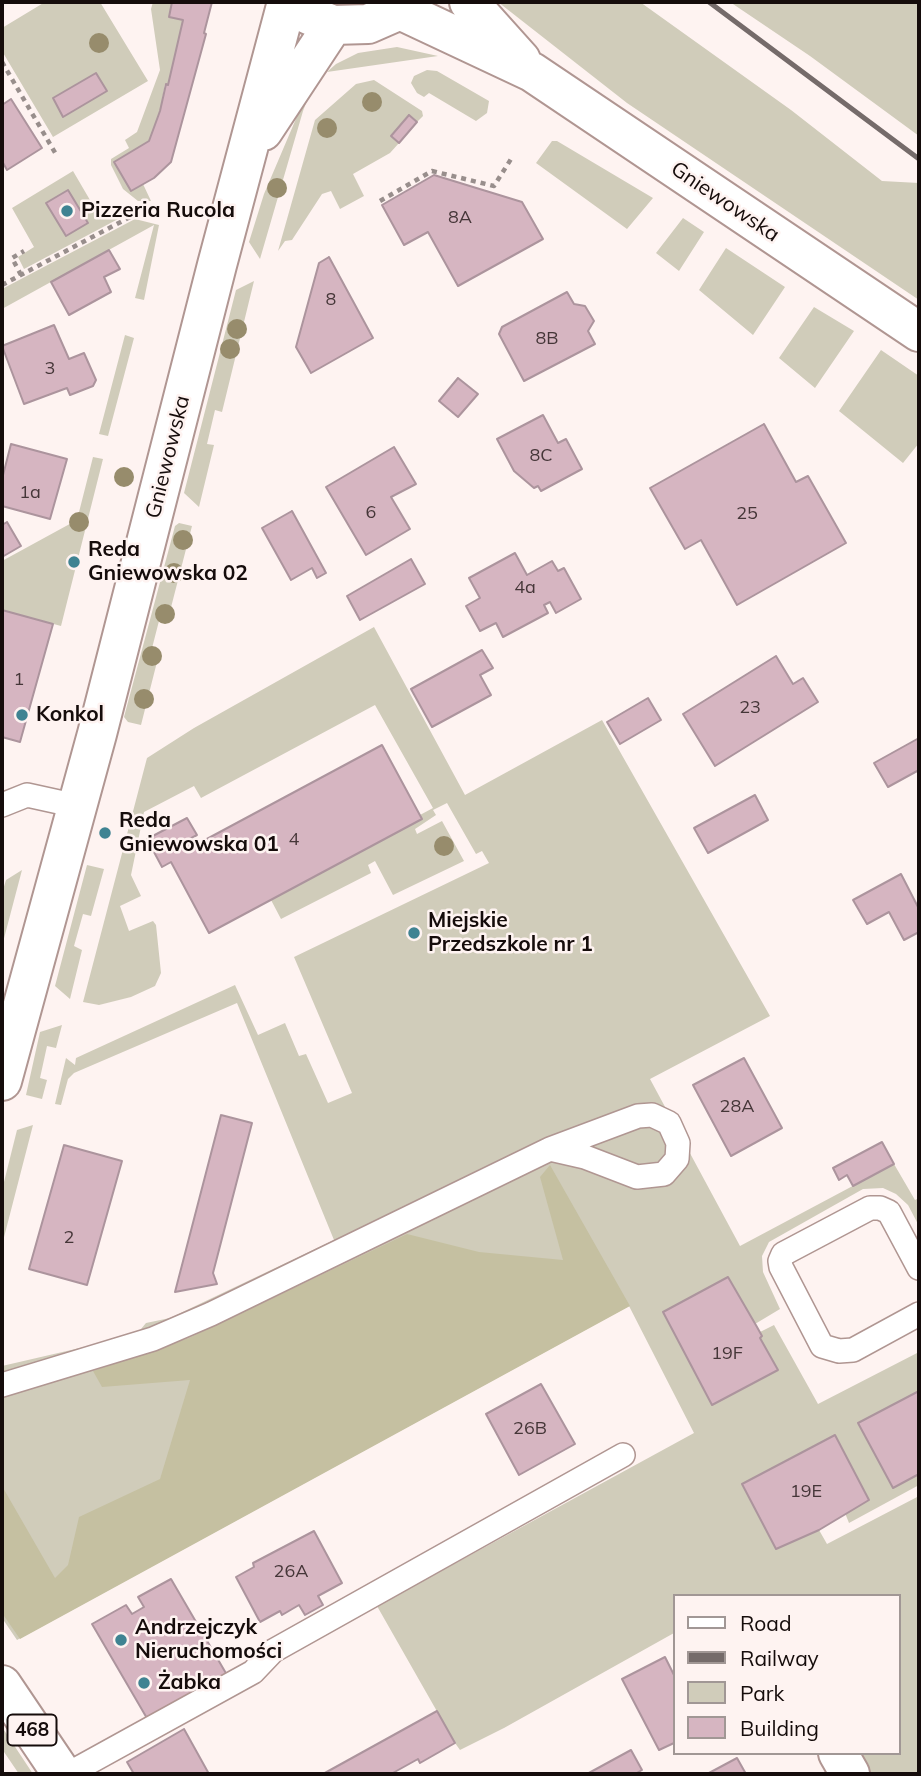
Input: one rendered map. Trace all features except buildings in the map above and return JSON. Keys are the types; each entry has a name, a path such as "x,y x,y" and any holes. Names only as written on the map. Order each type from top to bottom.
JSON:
{"street":[{"name":"Gniewowska","path":"2,1081 77,806 287,2"},
{"path":"293,2 309,15 333,25 368,24 403,6"},
{"name":"Gniewowska","path":"469,2 532,72"},
{"name":"Gniewowska","path":"403,6 532,72 919,332"},
{"name":"Gniewowska","path":"247,156 333,25"},
{"name":"468","path":"2,1685 62,1774"},
{"path":"839,1755 850,1774"}],"lane":[{"path":"2,805 27,796 77,806"},
{"path":"2,1385 153,1339 211,1314 550,1149 638,1116 652,1115 669,1123 678,1143 677,1159 664,1174 637,1177 585,1157 550,1149"},
{"path":"919,1268 889,1212 880,1208 870,1208 783,1254 780,1261 822,1346 839,1351 853,1350 919,1314"},
{"path":"68,1774 253,1671 274,1651 623,1455"}],"path":[{"path":"2,62 57,156"},
{"path":"380,201 432,171 494,186 510,159"},
{"path":"2,285 145,209"},
{"path":"21,275 12,258 24,251"}],"green space":[{"path":"45,2 100,2 148,81 53,137 2,51 2,28"},
{"path":"153,2 172,2 169,17 183,20 168,85 165,84 160,111 131,191 143,184 151,201 138,201 123,189 111,165 111,159 129,148 125,140 137,132 160,70 151,9"},
{"path":"498,2 640,2 791,110 882,181 919,183 919,300 627,103"},
{"path":"730,2 919,2 919,136 810,56"},
{"path":"397,47 438,56 327,72 336,64 358,53"},
{"path":"427,70 437,71 489,101 487,113 476,121 429,93 424,97 417,93 411,83 414,76"},
{"path":"374,80 422,111 423,116 417,122 408,116 391,136 399,143 390,153 353,174 364,196 340,209 331,191 322,194 292,240 285,241 278,251 315,120 356,84"},
{"path":"308,98 260,259 249,242 264,194 298,114"},
{"path":"552,141 557,141 653,198 627,229 536,163"},
{"path":"73,171 97,212 120,218 24,269 18,257 34,247 12,208"},
{"path":"683,218 704,232 679,271 656,253"},
{"path":"135,219 159,225 144,300 135,298 154,225 2,309 2,289"},
{"path":"726,248 785,287 753,335 699,290"},
{"path":"254,281 222,412 215,410 207,444 214,445 199,507 184,493 236,290"},
{"path":"814,307 854,331 815,388 779,358"},
{"path":"125,335 134,338 108,436 99,434"},
{"path":"881,350 919,376 919,443 903,463 839,411"},
{"path":"93,457 103,459 61,626 2,610 2,561 77,520"},
{"path":"179,523 192,526 168,619 160,617 151,652 159,654 141,725 128,722 124,717 175,526"},
{"path":"374,627 465,795 602,720 770,1016 650,1079 740,1246 894,1164 915,1200 919,1198 919,1226 908,1205 896,1194 883,1188 863,1189 769,1242 762,1256 763,1272 780,1309 755,1324 728,1278 663,1312 713,1405 777,1370 760,1338 760,1332 774,1325 818,1404 919,1352 919,1391 858,1423 893,1487 919,1474 919,1485 849,1523 845,1513 869,1500 835,1435 742,1484 776,1549 819,1530 827,1544 919,1496 919,1774 868,1774 857,1755 900,1755 900,1594 673,1594 673,1634 504,1728 460,1750 455,1743 377,1606 694,1433 629,1306 17,1640 2,1618 2,1366 136,1335 146,1323 170,1318 334,1240 237,1003 74,1073 68,1079 61,1105 55,1104 66,1058 75,1065 76,1058 235,985 258,1035 285,1023 299,1056 306,1054 328,1103 352,1093 294,957 489,863 482,851 476,854 447,803 433,810 436,815 415,829 417,834 442,821 464,861 393,895 375,861 368,865 371,873 281,919 271,900 422,819 420,815 433,808 375,705 201,798 194,786 144,812 131,875 141,896 120,906 129,931 153,921 156,925 161,973 155,986 131,997 99,1005 83,1002 147,758 194,728"},
{"path":"87,865 104,869 91,916 83,914 74,946 82,950 70,999 55,986"},
{"path":"22,870 2,946 2,893 6,880"},
{"path":"62,1025 56,1048 47,1046 40,1078 47,1080 42,1099 26,1095 40,1032"},
{"path":"33,1125 2,1245 2,1190 17,1130"},
{"path":"2,1727 33,1774 19,1774 2,1749"}],"shaded area":[{"path":"550,1165 630,1306 20,1639 2,1613 2,1486 55,1578 68,1565 79,1517 160,1479 190,1380 102,1387 93,1371 189,1338 407,1234 479,1252 563,1260 540,1177"}],"railway":[{"path":"709,2 919,159"}],"place":[{"name":"Pizzeria Rucola","path":"67,211"},
{"name":"Reda Gniewowska 02","path":"74,562"},
{"name":"Konkol","path":"22,715"},
{"name":"Reda Gniewowska 01","path":"105,833"},
{"name":"Miejskie Przedszkole nr 1","path":"414,933"},
{"name":"Andrzejczyk Nieruchomości","path":"121,1640"},
{"name":"Żabka","path":"144,1683"}]}
